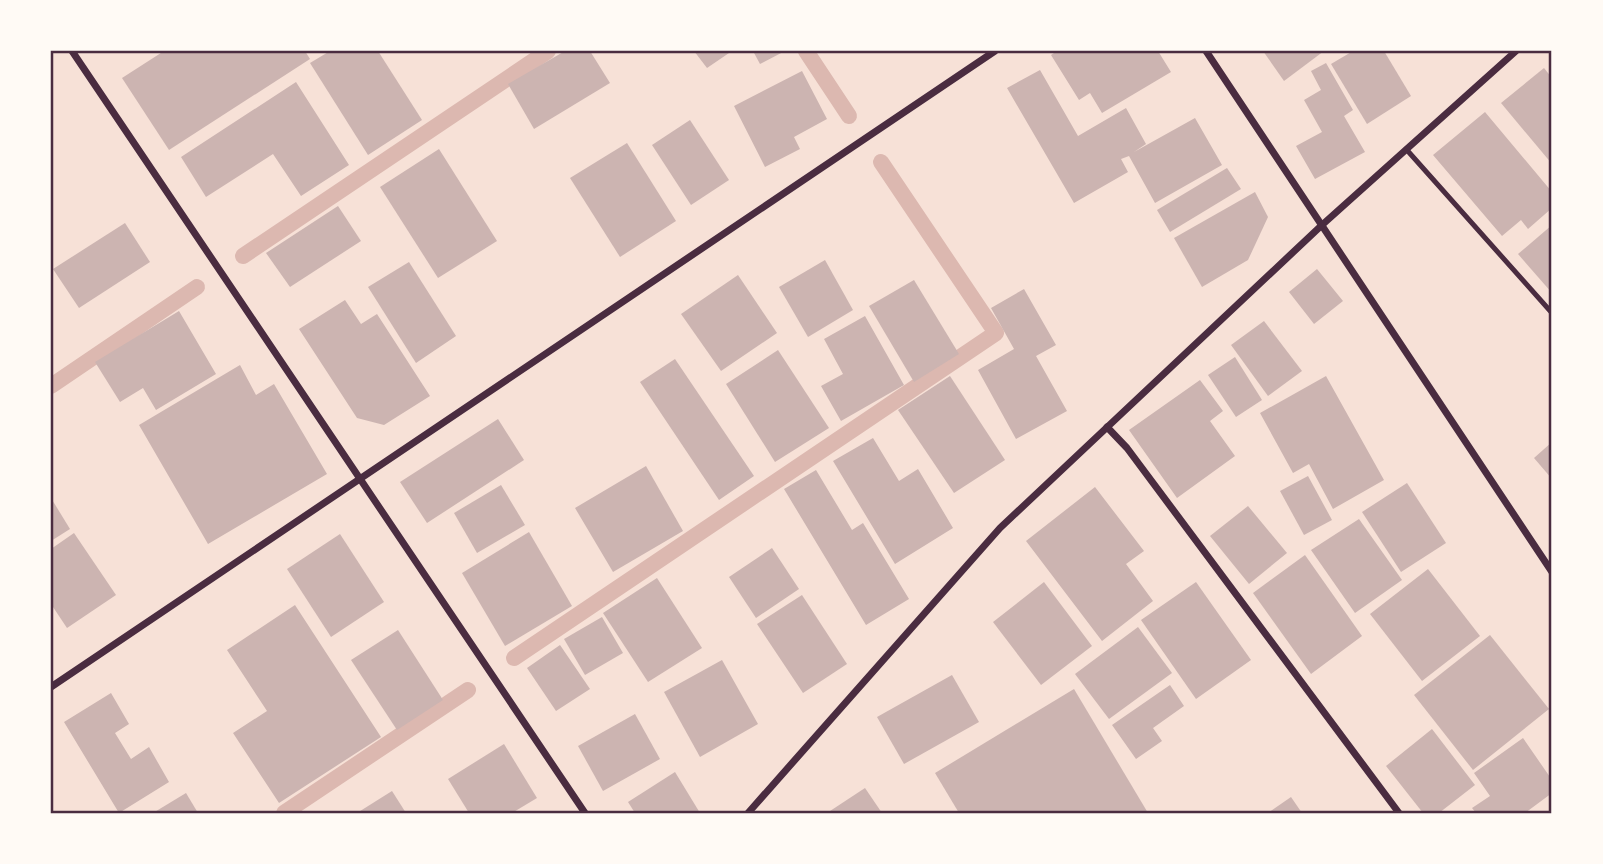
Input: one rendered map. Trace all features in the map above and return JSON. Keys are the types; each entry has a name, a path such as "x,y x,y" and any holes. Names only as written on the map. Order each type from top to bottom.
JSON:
{"street":[{"path":"72,51 585,813"},
{"path":"51,687 995,51"},
{"path":"1206,51 1552,572"},
{"path":"748,813 1000,528 1322,225 1516,51"},
{"path":"1107,427 1128,448 1399,813"}],"lane":[{"path":"1406,149 1552,313"}],"building":[{"path":"164,51 305,51 310,59 169,150 122,78"},
{"path":"330,51 378,51 422,120 368,155 310,63"},
{"path":"565,51 590,51 610,83 534,129 508,84"},
{"path":"694,51 732,51 707,68"},
{"path":"753,51 785,51 760,64"},
{"path":"1057,51 1158,51 1171,72 1102,113 1090,93 1079,100 1051,55"},
{"path":"1263,51 1324,51 1284,81"},
{"path":"1353,51 1384,51 1411,96 1367,124 1331,64"},
{"path":"1326,63 1353,110 1344,116 1365,152 1315,179 1296,146 1322,132 1304,100 1321,90 1311,71"},
{"path":"1544,68 1552,78 1552,164 1501,103"},
{"path":"1040,70 1078,136 1126,108 1146,144 1134,152 1195,118 1222,165 1155,203 1129,156 1121,159 1128,172 1074,203 1007,88"},
{"path":"802,71 827,119 794,137 800,149 765,167 734,106"},
{"path":"296,82 349,165 301,196 273,154 206,197 181,157"},
{"path":"1485,112 1552,192 1552,208 1528,229 1521,220 1502,236 1433,155"},
{"path":"690,120 729,180 691,205 652,145"},
{"path":"627,143 676,221 620,257 570,178"},
{"path":"439,149 497,241 438,278 380,187"},
{"path":"1227,168 1241,189 1170,232 1157,210"},
{"path":"1255,192 1268,217 1248,260 1202,287 1174,238"},
{"path":"338,206 361,241 290,287 266,253"},
{"path":"125,223 150,262 79,308 53,269"},
{"path":"1552,225 1552,293 1518,254"},
{"path":"825,260 853,310 808,337 779,287"},
{"path":"409,262 456,336 416,363 368,287"},
{"path":"1317,269 1343,301 1314,324 1289,292"},
{"path":"738,275 777,333 721,371 681,314"},
{"path":"914,280 959,354 914,382 869,306"},
{"path":"1024,289 1056,345 1036,356 1067,411 1016,439 978,370 1014,349 991,308"},
{"path":"345,300 361,324 377,314 430,396 384,425 357,418 299,329"},
{"path":"179,311 216,374 156,410 143,388 120,402 95,362"},
{"path":"865,316 904,385 841,421 821,386 843,374 824,339"},
{"path":"1264,321 1302,371 1268,396 1231,345"},
{"path":"778,350 829,428 775,462 726,384"},
{"path":"1235,357 1262,400 1236,417 1208,375"},
{"path":"675,359 754,476 719,500 640,382"},
{"path":"240,365 256,395 274,384 327,474 208,544 139,425"},
{"path":"950,376 1005,460 954,493 898,410"},
{"path":"1326,376 1384,480 1333,509 1309,464 1293,473 1260,413"},
{"path":"1200,380 1223,411 1210,421 1235,456 1177,498 1129,430"},
{"path":"498,419 524,460 427,523 400,482"},
{"path":"873,438 899,481 918,469 953,528 895,564 833,461"},
{"path":"1552,442 1552,479 1534,458"},
{"path":"646,466 683,531 613,572 575,508"},
{"path":"816,470 852,530 863,523 909,599 866,625 784,489"},
{"path":"1308,476 1332,520 1304,535 1280,491"},
{"path":"1407,483 1446,543 1401,572 1362,512"},
{"path":"501,485 525,525 477,553 454,513"},
{"path":"1095,487 1144,551 1126,564 1153,601 1102,641 1026,541"},
{"path":"51,498 70,529 51,541"},
{"path":"1248,506 1287,553 1249,584 1210,536"},
{"path":"1359,519 1402,580 1355,613 1311,550"},
{"path":"529,532 572,606 505,646 462,573"},
{"path":"74,533 116,595 67,628 51,604 51,549"},
{"path":"340,534 384,602 331,637 287,569"},
{"path":"772,548 799,589 756,618 729,577"},
{"path":"1305,555 1362,636 1311,674 1253,593"},
{"path":"1428,569 1480,636 1422,681 1370,614"},
{"path":"657,578 702,648 648,682 603,613"},
{"path":"1044,582 1092,646 1041,685 993,622"},
{"path":"1196,582 1251,660 1196,699 1141,620"},
{"path":"802,595 847,664 803,693 757,624"},
{"path":"295,605 381,737 279,803 233,733 267,711 227,650"},
{"path":"602,617 623,653 585,675 564,639"},
{"path":"1138,627 1172,673 1109,719 1075,674"},
{"path":"398,630 443,700 397,730 351,660"},
{"path":"1490,635 1549,709 1473,770 1414,695"},
{"path":"560,645 590,689 556,711 527,668"},
{"path":"722,660 758,724 700,757 664,692"},
{"path":"952,675 979,722 904,764 877,717"},
{"path":"1170,685 1184,706 1153,728 1162,741 1136,759 1112,725"},
{"path":"1074,689 1148,813 959,813 935,773"},
{"path":"111,693 129,724 115,733 131,759 149,747 169,782 119,813 64,722"},
{"path":"635,714 660,759 603,791 578,746"},
{"path":"1432,729 1475,785 1439,813 1423,813 1386,766"},
{"path":"1523,738 1552,780 1552,793 1525,813 1476,813 1472,808 1490,796 1474,773"},
{"path":"504,744 537,798 512,813 469,813 448,779"},
{"path":"675,772 700,813 635,813 628,802"},
{"path":"865,788 882,813 827,813"},
{"path":"392,791 406,813 357,813"},
{"path":"186,793 198,813 153,813"},
{"path":"1291,797 1302,813 1268,813"}],"waterway":[{"path":"243,256 548,51"},
{"path":"806,51 849,116"},
{"path":"514,658 996,333 881,162"},
{"path":"51,386 197,287"},
{"path":"284,813 468,690"}]}
